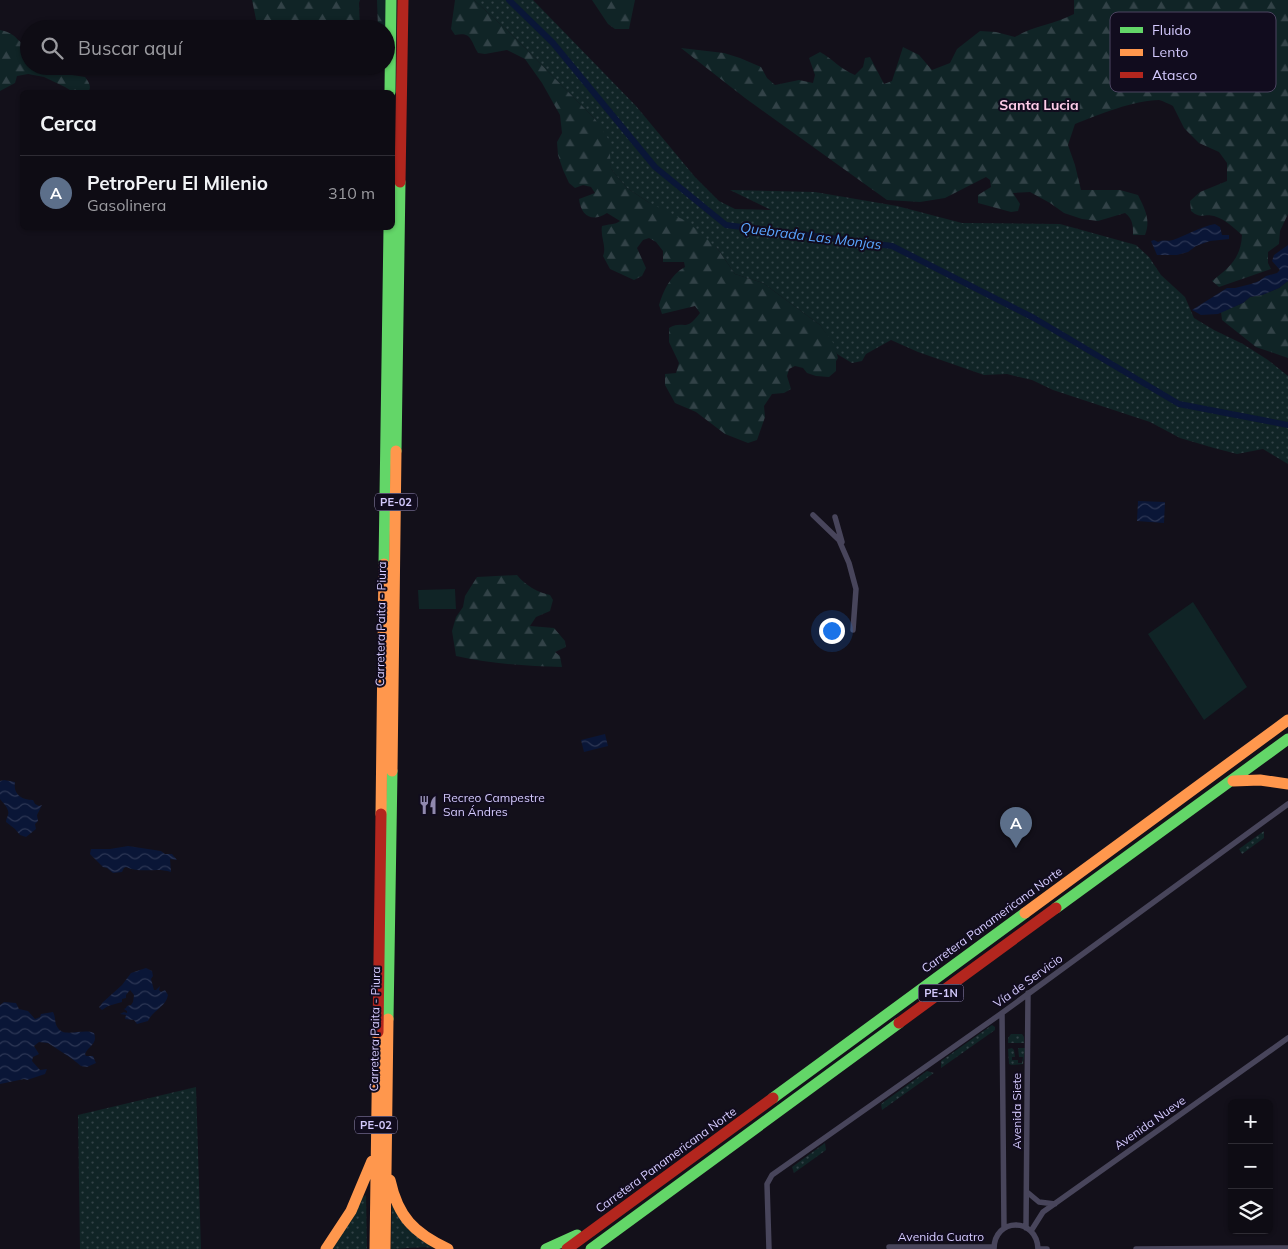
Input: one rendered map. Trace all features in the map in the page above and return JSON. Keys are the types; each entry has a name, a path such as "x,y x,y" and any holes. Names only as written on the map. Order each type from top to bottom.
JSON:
{"highway":[{"path":"391,0 391,20"},
{"name":"Carretera Paita - Piura","path":"375,1249 381,1151 403,0"},
{"path":"390,75 390,90"},
{"name":"Carretera Paita - Piura","path":"385,1249 381,1151 389,230"},
{"name":"Carretera Panamericana Norte","path":"567,1249 1288,720"},
{"name":"PE-1N","path":"592,1248 1288,739"},
{"path":"1231,781 1273,781 1288,784"},
{"path":"1149,822 1159,834"},
{"path":"830,1056 839,1067"},
{"path":"326,1249 357,1201 381,1151"},
{"path":"381,1151 393,1193 401,1212 418,1232 448,1249"},
{"path":"546,1249 606,1221"}],"street":[{"path":"814,515 832,532 844,549"},
{"path":"835,517 856,589 853,630"},
{"name":"Vía de Servicio","path":"769,1249 767,1184 769,1179 778,1170 1002,1013 1288,804"},
{"name":"Avenida Siete","path":"1028,994 1027,1192 1029,1229"},
{"name":"Avenida Siete","path":"1002,1013 1004,1228"},
{"name":"Avenida Nueve","path":"1029,1229 1043,1212 1288,1038"},
{"path":"1027,1192 1039,1202 1055,1204"},
{"path":"994,1248 996,1236 1004,1228 1015,1225 1029,1229 1036,1239 1038,1249 1047,1249"},
{"name":"Avenida Cuatro","path":"889,1247 994,1248"},
{"path":"1136,1249 1288,1248"}],"green space":[{"path":"252,0 360,0 360,20 256,20"},
{"path":"377,0 387,0 386,20 378,20"},
{"path":"455,0 474,0 509,32 595,119 609,140 611,169 627,188 648,202 688,222 717,248 735,274 763,283 820,325 834,344 838,358 836,361 836,371 829,377 816,376 807,373 803,368 795,366 789,369 787,376 791,389 784,393 772,394 764,406 765,417 757,440 748,443 725,434 696,412 675,403 665,385 665,374 676,373 679,363 669,342 669,328 687,325 700,313 695,306 662,314 659,305 668,283 685,267 684,262 663,262 663,251 656,242 649,238 643,240 637,248 646,268 642,276 634,280 610,269 603,256 602,226 620,221 607,213 597,217 588,216 582,210 579,199 595,193 591,187 583,185 575,188 569,183 558,155 557,142 562,133 560,115 542,83 525,59 507,50 485,54 478,53 468,36 455,35 451,29"},
{"path":"474,0 533,0 636,106 695,177 719,201 735,209 771,210 730,190 815,192 897,206 962,223 1060,224 1136,245 1149,257 1161,275 1185,297 1194,318 1243,344 1288,376 1288,464 1263,449 1237,454 1180,438 1150,422 1053,390 1032,380 1007,374 984,375 918,352 891,340 866,354 862,361 852,363 837,354 820,325 763,283 735,274 717,248 627,188 611,169 609,156 595,119 509,32"},
{"path":"592,0 635,0 629,29 615,29 608,24"},
{"path":"1074,0 1288,0 1288,214 1280,231 1279,244 1268,252 1268,263 1271,269 1219,287 1212,281 1224,272 1237,256 1242,235 1218,217 1195,214 1191,211 1190,201 1200,192 1227,181 1227,163 1219,152 1199,143 1184,128 1173,106 1162,101 1139,102 1105,112 1075,124 1068,145 1081,190 1120,190 1138,195 1145,210 1147,230 1145,235 1133,235 1131,220 1125,213 1098,221 1082,219 1064,213 1030,192 1013,193 1020,204 1018,211 1011,212 978,203 978,195 991,187 990,180 986,177 945,198 920,202 887,200 745,98 681,48 724,53 740,58 761,67 767,78 775,85 799,80 813,83 815,75 809,58 820,52 855,75 863,67 865,58 870,57 884,84 892,81 903,47 919,55 932,70 950,63 957,49 980,31 996,32 1015,37 1074,14"},
{"path":"0,30 10,33 20,41 20,75 22,75 17,76 15,83 0,91"},
{"path":"33,75 85,77 90,84 90,88 89,90 70,90 44,77"},
{"path":"1288,281 1288,358 1256,347 1222,320 1221,312 1243,303 1250,297 1262,295 1279,288"},
{"path":"517,575 532,588 550,595 553,600 550,611 536,617 530,626 554,628 565,641 566,647 555,652 560,656 562,667 509,664 456,656 452,631 456,617 463,607 465,596 477,577"},
{"path":"455,589 456,609 419,609 418,590"},
{"path":"1193,602 1247,687 1204,720 1148,634"},
{"path":"1264,831 1264,838 1242,854 1239,849"},
{"path":"992,1025 995,1027 995,1030 941,1068 941,1061"},
{"path":"1011,1034 1022,1034 1024,1043 1008,1043 1008,1038"},
{"path":"1012,1048 1015,1057 1012,1057 1012,1060 1018,1060 1018,1063 1022,1063 1023,1057 1019,1057 1018,1048 1025,1048 1023,1064 1009,1064 1008,1049"},
{"path":"927,1071 934,1073 882,1110 881,1104"},
{"path":"196,1087 201,1249 80,1249 78,1115"},
{"path":"825,1143 826,1150 794,1173 792,1167"},
{"path":"366,1195 367,1249 330,1249 363,1197"},
{"path":"392,1201 436,1248 391,1249"}],"water":[{"path":"1215,224 1220,227 1222,235 1229,235 1229,239 1210,241 1196,246 1188,252 1177,255 1157,255 1151,241 1171,241"},
{"path":"1288,245 1288,281 1279,288 1262,295 1250,297 1243,303 1218,314 1201,315 1192,310 1227,288 1251,284 1266,276 1277,273 1280,270 1272,261 1274,255"},
{"path":"1138,501 1165,502 1164,523 1137,521"},
{"path":"605,734 608,746 584,752 581,740"},
{"path":"0,781 15,782 15,790 19,796 33,800 39,806 42,805 37,815 36,829 26,837 20,835 6,822 8,811 0,799"},
{"path":"128,846 172,854 177,860 170,859 171,872 138,870 126,867 122,872 113,873 103,867 90,854 91,849 110,849"},
{"path":"146,968 152,971 153,976 151,979 154,990 160,986 159,990 161,992 165,990 168,995 165,1003 148,1021 137,1024 134,1020 125,1019 126,1015 120,1014 127,1013 124,1009 133,1002 134,995 130,990 126,998 122,999 122,1002 102,1010 99,1007 122,985 131,973"},
{"path":"4,1002 16,1003 19,1009 28,1011 35,1019 40,1017 41,1014 53,1012 55,1022 61,1031 69,1033 94,1033 95,1040 85,1054 86,1056 93,1056 96,1063 87,1067 81,1066 48,1043 39,1042 34,1046 39,1054 33,1057 32,1061 40,1070 47,1069 45,1074 27,1080 0,1084 0,1005"}],"waterway":[{"name":"Quebrada Las Monjas","path":"509,0 553,43 655,167 726,225 892,246 1034,318 1179,404 1288,425"}],"traffic: fast":[{"path":"391,0 391,20"},
{"path":"390,75 390,90"},
{"path":"396,451 400,182"},
{"path":"384,564 389,230"},
{"path":"1056,908 1288,739"},
{"path":"388,1019 392,771"},
{"path":"773,1098 1025,913"},
{"path":"591,1249 899,1023"},
{"path":"546,1249 577,1235"}],"traffic: slow":[{"path":"392,771 396,451"},
{"path":"381,814 384,564"},
{"path":"1025,913 1288,720"},
{"path":"1233,781 1260,780 1288,784"},
{"path":"385,1249 388,1019"},
{"path":"375,1249 378,1032"},
{"path":"326,1249 351,1211 372,1161"},
{"path":"390,1180 393,1193 409,1222 426,1237 448,1249"}],"traffic: jam":[{"path":"400,182 403,0"},
{"path":"378,1032 381,814"},
{"path":"899,1023 1056,908"},
{"path":"567,1249 773,1098"}],"place":[{"name":"Recreo Campestre San Ándres","path":"428,805"},
{"name":"PetroPeru El Milenio","path":"1016,848"}],"district":[{"name":"Santa Lucia","path":"1039,105"}]}
